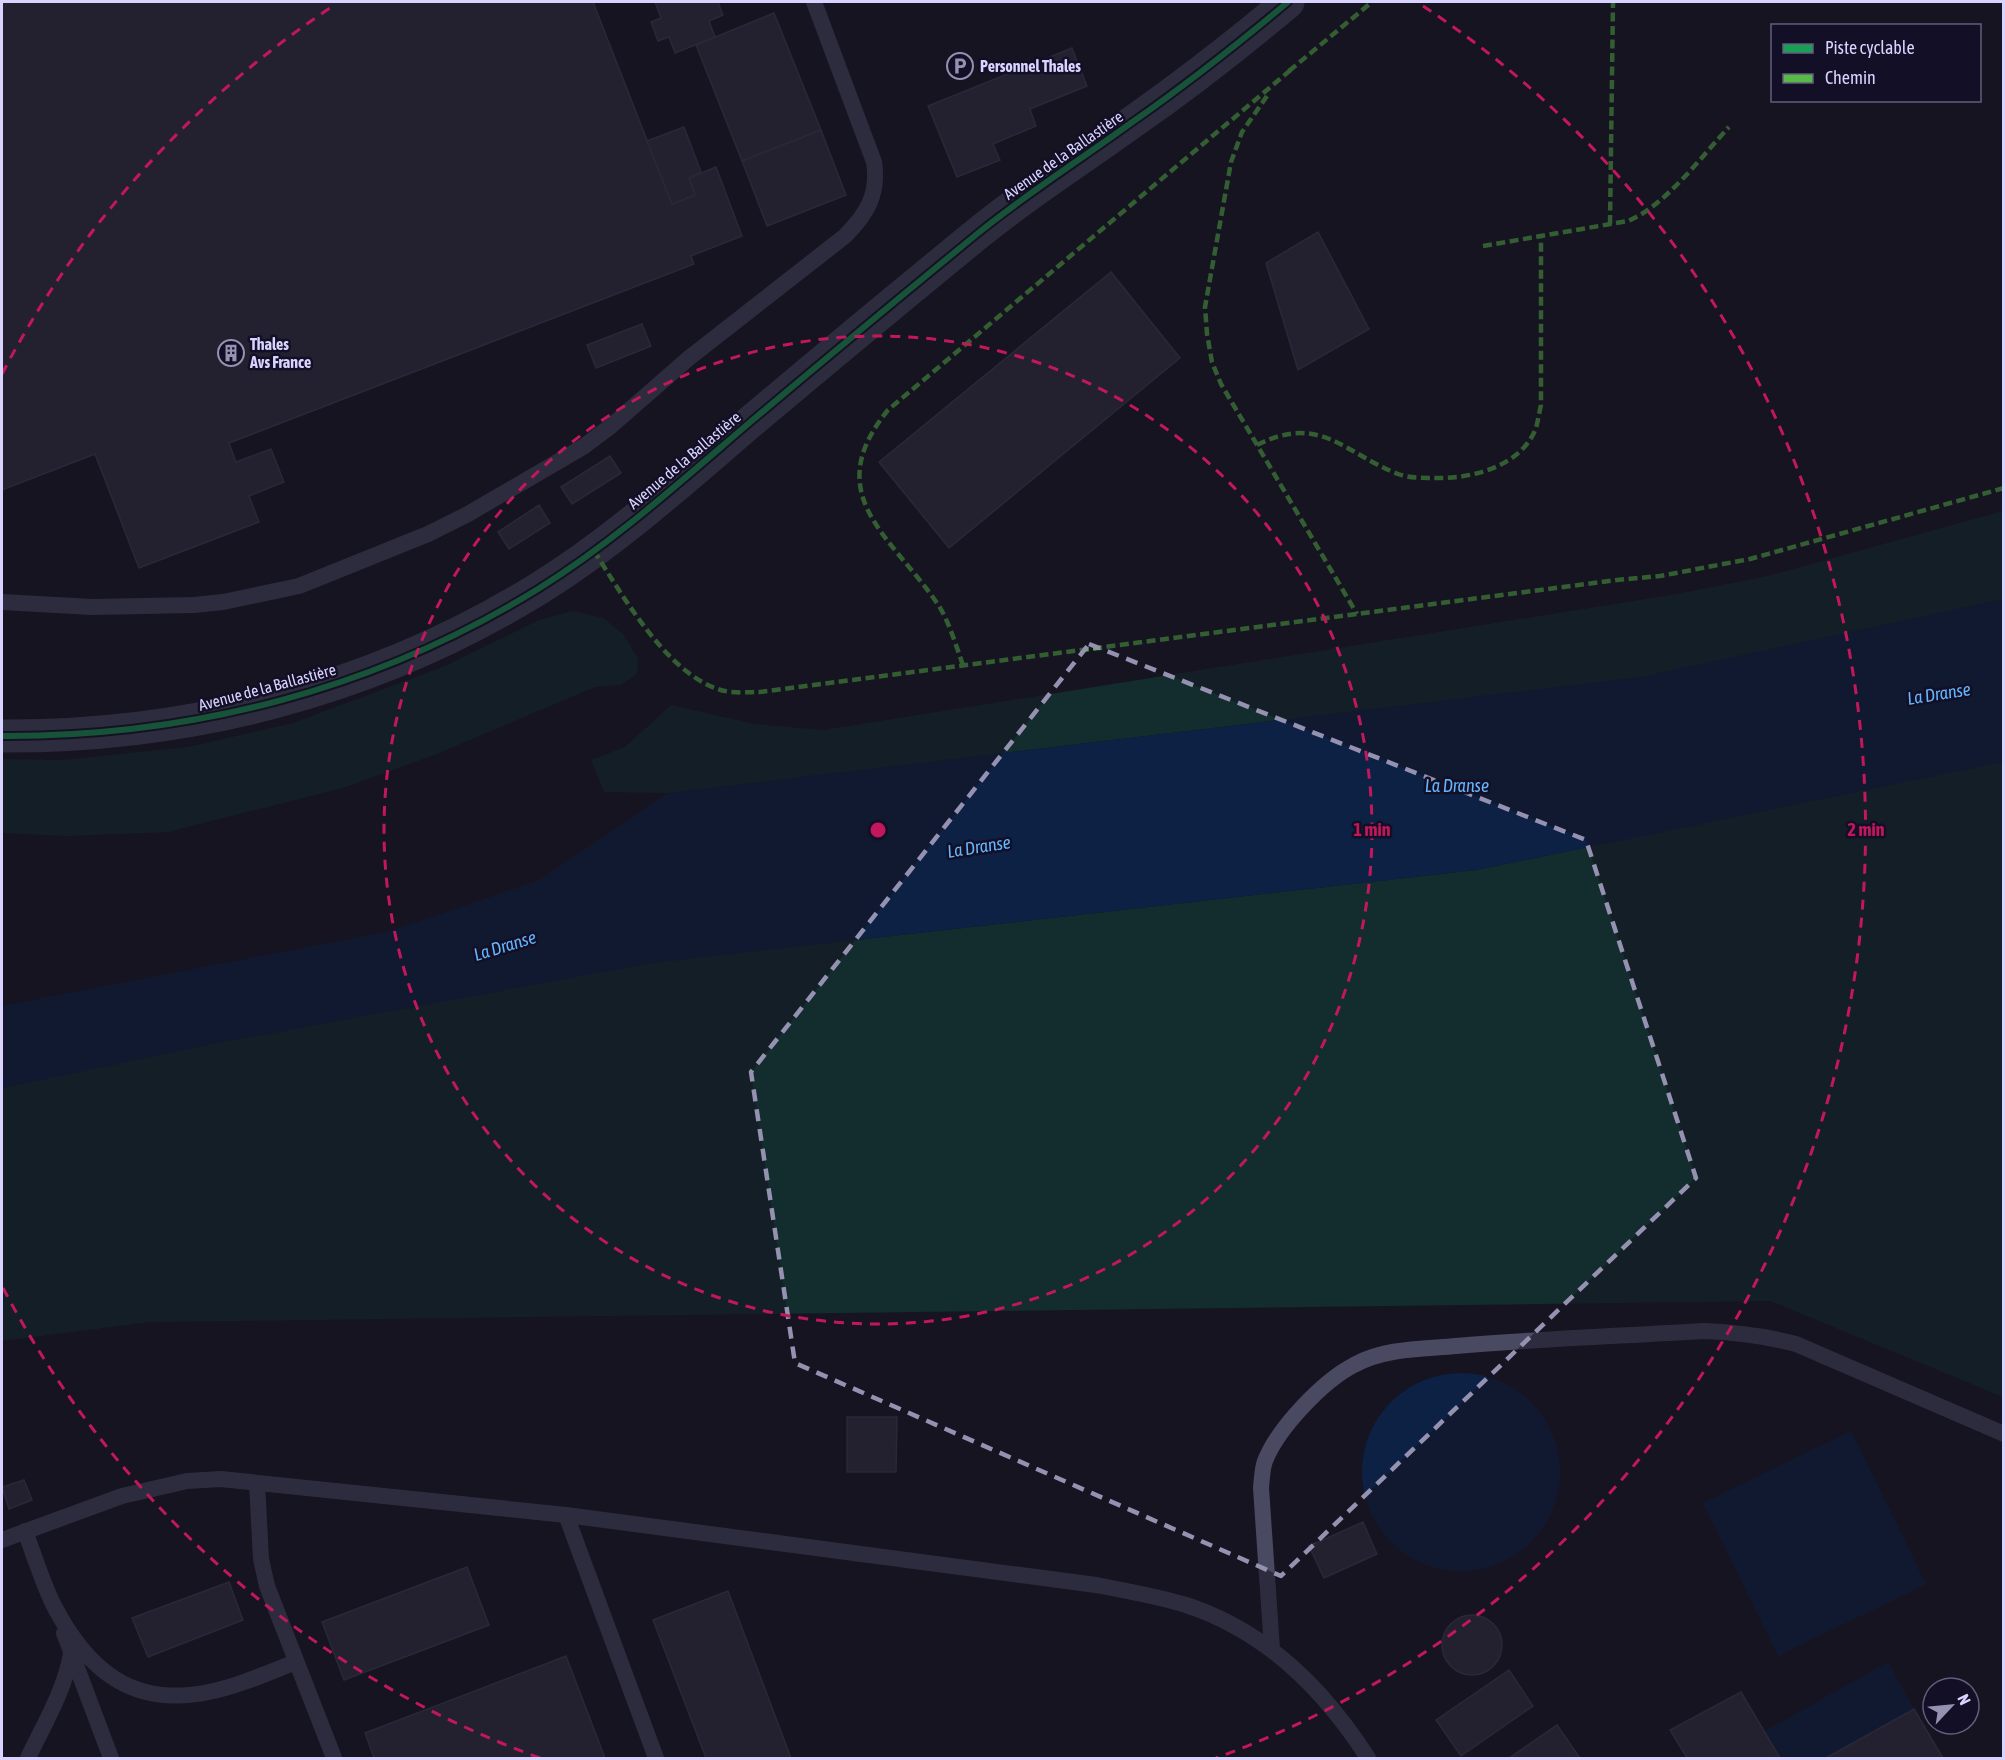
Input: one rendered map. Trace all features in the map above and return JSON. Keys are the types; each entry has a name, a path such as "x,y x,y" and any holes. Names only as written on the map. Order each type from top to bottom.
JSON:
{"street":[{"name":"Avenue de la Ballastière","path":"2,736 115,732 242,711 304,694 366,673 426,649 483,620 539,588 594,551 658,501 819,364 1001,215 1136,120 1288,2"}],"lane":[{"path":"2,602 92,607 194,605 223,602 299,586 448,524 583,447 611,426 689,358 845,236 865,212 873,195 876,179 873,162 814,2"},
{"path":"1272,1649 1261,1488 1264,1463 1274,1442 1289,1422 1319,1391 1355,1364 1378,1356 1402,1351 1497,1342 1703,1331 1733,1332 1796,1344 2004,1434"},
{"path":"2,1540 122,1496 188,1481 221,1479 566,1515 1085,1584 1186,1606 1221,1619 1272,1649 1316,1689 1341,1719 1368,1758"},
{"path":"256,1483 263,1568 267,1586 334,1758"},
{"path":"566,1515 656,1758"},
{"path":"25,1531 111,1758"},
{"path":"52,1602 70,1634 106,1674 130,1688 157,1696 182,1696 229,1687 296,1662"},
{"path":"28,1758 60,1692 71,1653"}],"highlighted area":[{"path":"1089,644 1586,840 1696,1178 1281,1576 795,1363 751,1072"}],"green space":[{"path":"2003,511 2003,599 1641,677 668,793 604,792 591,760 625,747 671,705 754,724 824,730 1677,594 1768,576"},
{"path":"573,611 603,618 623,634 638,659 637,674 620,685 595,687 434,755 343,788 168,832 66,836 2,833 2,759 63,760 188,747 293,723 445,666 539,620"},
{"path":"2003,762 2003,1397 1771,1301 150,1322 2,1341 2,1088 213,1044 652,963 1476,870"}],"water":[{"name":"La Dranse","path":"2003,599 2003,762 1476,870 652,963 213,1044 2,1088 2,1006 386,932 538,881 668,793 1641,677"},
{"path":"1461,1373 1490,1377 1508,1385 1531,1402 1548,1425 1556,1443 1560,1472 1556,1501 1548,1519 1531,1542 1508,1559 1490,1567 1461,1571 1432,1567 1414,1559 1391,1542 1374,1519 1366,1501 1362,1472 1366,1443 1374,1425 1391,1402 1414,1385 1432,1377"},
{"path":"1851,1431 1926,1584 1778,1656 1703,1503"},
{"path":"1888,1662 1914,1709 1826,1758 1780,1758 1765,1731"}],"building":[{"name":"Thales Avs France","path":"2,2 593,2 672,204 695,195 689,178 716,167 742,236 691,256 694,264 229,443 236,462 271,449 284,482 249,496 259,522 139,568 95,454 2,490"},
{"path":"655,2 718,2 723,15 709,21 715,37 675,53 669,37 658,41 651,22 661,18"},
{"path":"774,13 821,130 742,161 696,45"},
{"path":"1072,48 1087,86 1030,109 1036,126 993,144 1000,160 957,177 928,106"},
{"path":"684,127 701,172 689,178 695,195 672,204 647,141"},
{"path":"821,130 846,195 767,226 742,161"},
{"path":"1318,232 1369,329 1298,370 1266,263"},
{"path":"1111,272 1180,358 949,548 879,462"},
{"path":"642,324 651,346 596,368 587,345"},
{"path":"610,456 621,473 572,504 561,487"},
{"path":"539,505 550,523 509,549 498,532"},
{"path":"847,1417 897,1417 896,1472 847,1472"},
{"path":"24,1480 32,1500 9,1509 2,1487"},
{"path":"1363,1522 1377,1554 1324,1578 1309,1546"},
{"path":"467,1567 489,1625 344,1680 322,1622"},
{"path":"229,1582 243,1620 148,1657 132,1618"},
{"path":"728,1591 791,1758 706,1758 653,1620"},
{"path":"1472,1615 1489,1620 1497,1628 1502,1645 1497,1662 1489,1670 1472,1675 1455,1670 1447,1662 1442,1645 1447,1628 1455,1620"},
{"path":"566,1656 605,1758 374,1758 365,1733"},
{"path":"1509,1670 1533,1706 1461,1756 1436,1720"},
{"path":"1741,1692 1780,1758 1687,1758 1670,1730"},
{"path":"1914,1709 1921,1721 1921,1736 1930,1736 1943,1758 1826,1758"},
{"path":"1557,1725 1580,1758 1509,1758"}],"marked path":[{"path":"1289,71 1372,2"},
{"path":"1610,224 1613,2"},
{"path":"963,665 950,628 939,606 884,536 870,514 861,492 860,467 868,440 888,410 1293,68"},
{"path":"1267,96 1242,132 1231,162 1205,307 1207,334 1212,362 1221,384 1357,614"},
{"path":"1483,246 1628,221 1642,214 1669,193 1729,127"},
{"path":"1257,445 1279,436 1298,433 1315,435 1346,447 1398,474 1425,478 1448,478 1479,473 1507,461 1529,441 1536,428 1541,405 1541,236"},
{"path":"594,551 632,610 664,650 681,667 699,680 723,691 760,692 1660,576 1750,559 2004,488"}],"cycle path":[{"path":"2,736 73,734 143,728 212,716 280,700 347,680 413,654 476,624 538,589 593,552 646,511 996,219 1171,94 1288,2"}],"place":[{"name":"Personnel Thales","path":"960,66"},
{"name":"Thales Avs France","path":"231,353"}]}
